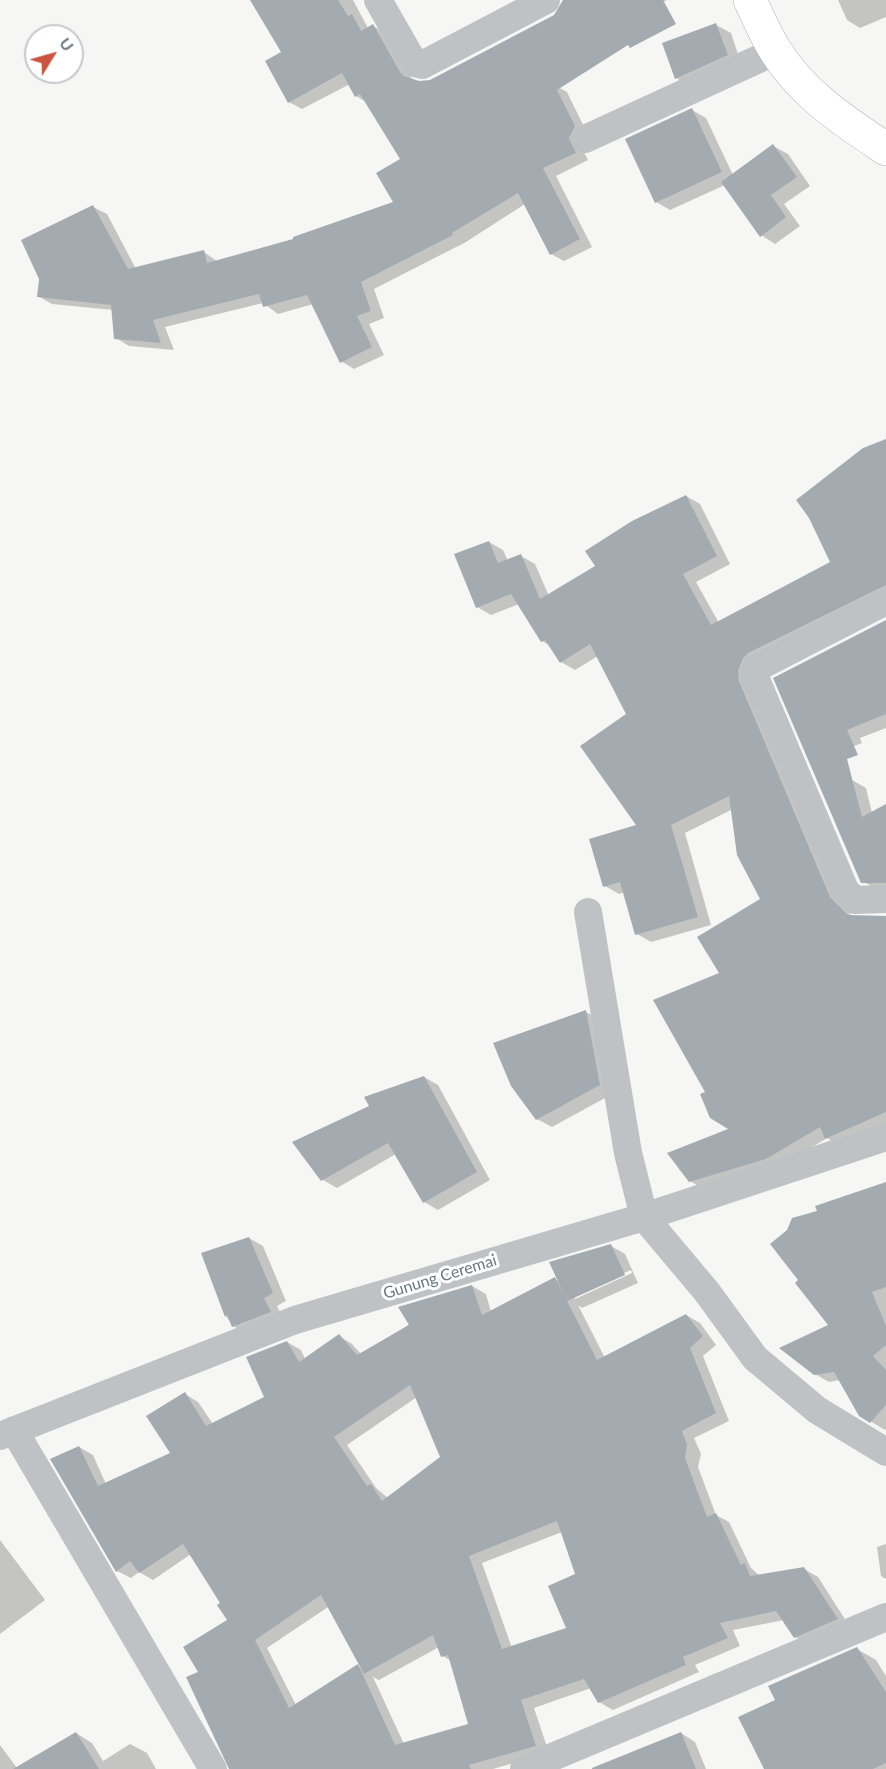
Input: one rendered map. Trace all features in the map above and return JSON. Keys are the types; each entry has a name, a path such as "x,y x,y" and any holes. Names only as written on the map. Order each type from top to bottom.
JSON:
{"street":[{"path":"378,0 414,63 422,65 546,0"},
{"path":"750,0 776,51 802,86 831,113 886,149"},
{"path":"585,139 776,51"},
{"path":"886,601 756,668 754,675 844,891 854,900 886,899"},
{"path":"588,912 628,1153 644,1217 707,1292 755,1358 817,1410 886,1452"},
{"name":"Gunung Ceremai","path":"7,1433 295,1320 644,1217 886,1137"},
{"path":"7,1433 213,1769"},
{"path":"524,1769 886,1617"}],"building":[{"path":"250,0 338,0 348,16 352,14 361,31 373,24 400,72 404,76 419,81 430,80 554,15 563,0 663,0 676,24 630,48 628,45 557,90 575,126 569,138 576,153 543,168 580,239 550,255 518,193 452,233 453,235 361,282 371,311 357,316 372,347 340,363 307,295 263,307 259,294 153,320 161,343 114,339 111,305 37,297 39,279 21,240 93,205 128,269 204,250 207,263 293,239 293,237 393,202 376,173 400,159 360,94 355,97 342,73 288,103 265,61 281,52"},
{"path":"716,23 728,55 675,79 662,43"},
{"path":"692,108 722,172 655,203 625,139"},
{"path":"773,144 797,177 771,195 786,217 760,237 721,182"},
{"path":"886,439 886,585 748,653 743,658 738,671 739,681 830,897 848,915 886,916 886,1112 825,1139 820,1127 766,1159 689,1182 667,1153 728,1129 710,1118 700,1094 705,1092 653,1000 719,973 697,937 760,899 737,855 729,796 671,825 698,917 635,935 620,882 603,887 589,839 636,825 580,746 626,714 590,644 560,663 545,640 541,642 511,594 476,608 454,554 489,541 498,563 521,554 540,599 595,566 585,551 632,521 686,495 717,556 683,574 711,625 830,562 809,518 796,500 863,448"},
{"path":"886,620 886,714 847,730 858,755 847,759 862,817 886,804 886,883 861,883 773,678"},
{"path":"586,1010 600,1085 536,1120 511,1086 493,1043"},
{"path":"424,1076 477,1172 423,1203 388,1143 321,1181 292,1142 369,1106 364,1097"},
{"path":"886,1182 886,1287 872,1292 886,1326 886,1345 873,1356 886,1370 886,1405 870,1423 859,1416 834,1372 814,1375 779,1348 828,1325 795,1283 798,1280 770,1244 787,1230 792,1218 817,1211 815,1206"},
{"path":"249,1237 273,1293 264,1298 271,1312 232,1327 227,1315 225,1317 201,1253"},
{"path":"611,1244 625,1275 567,1301 549,1262"},
{"path":"555,1277 597,1360 686,1314 703,1336 690,1348 716,1413 682,1431 687,1445 685,1458 707,1517 716,1513 741,1565 745,1563 750,1576 804,1567 838,1619 794,1638 776,1611 720,1623 728,1638 683,1657 686,1665 598,1703 584,1679 521,1700 536,1746 469,1765 471,1769 229,1769 186,1677 198,1672 183,1647 227,1620 217,1605 220,1603 183,1544 139,1573 130,1561 116,1572 50,1459 79,1446 98,1486 170,1453 146,1416 185,1392 206,1426 264,1397 246,1357 287,1341 299,1362 339,1334 357,1355 409,1325 398,1307 472,1285 482,1315","holes":["410,1385 440,1457 382,1501 371,1484 367,1486 334,1437","557,1521 575,1574 548,1586 566,1628 502,1649 469,1556","321,1595 364,1674 433,1635 441,1657 448,1655 468,1724 395,1745 358,1664 289,1708 255,1640"]},
{"path":"857,1647 886,1692 886,1763 873,1769 764,1769 738,1717 775,1700 768,1686"},
{"path":"76,1732 99,1769 13,1769"},
{"path":"681,1732 696,1769 592,1769 592,1768"}]}
